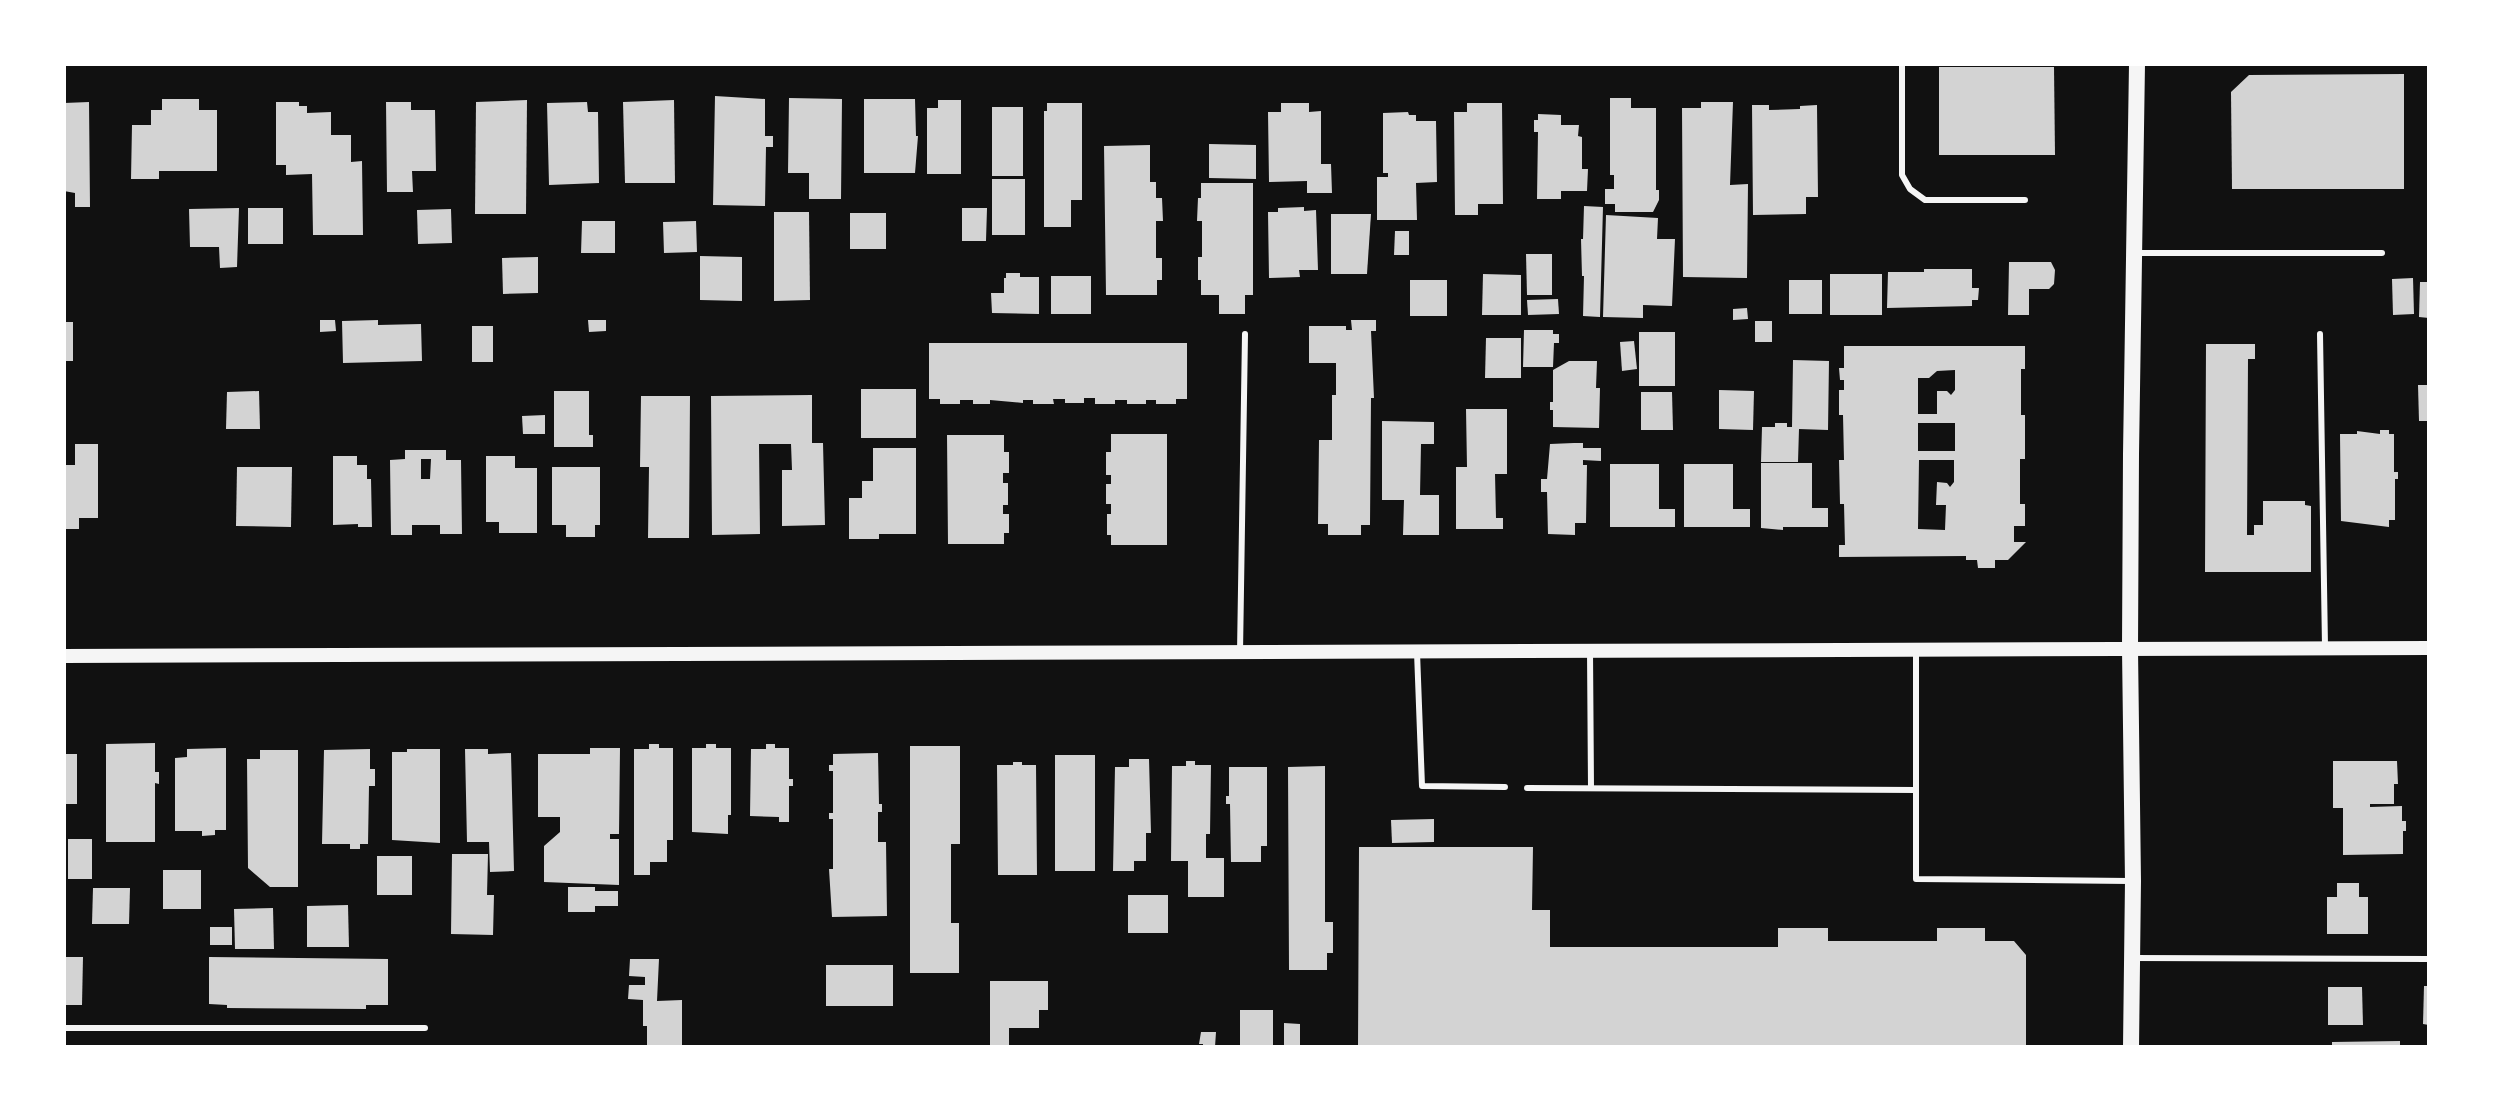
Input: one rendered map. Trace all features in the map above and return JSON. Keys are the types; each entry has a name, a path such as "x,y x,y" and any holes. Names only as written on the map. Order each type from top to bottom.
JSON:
{"main road":[{"path":"2131,1047 2133,881 2130,649 2137,64"}],"street":[{"path":"64,656 2429,648"}],"lane":[{"path":"1902,64 1902,175 1910,189 1925,200 2025,200"},
{"path":"2134,253 2382,253"},
{"path":"1240,653 1245,334"},
{"path":"2320,334 2325,647"},
{"path":"1916,650 1916,879 2133,881"},
{"path":"1590,651 1591,788"},
{"path":"1417,652 1422,786 1505,787"},
{"path":"1527,788 1916,790"},
{"path":"2132,958 2429,959"},
{"path":"64,1028 425,1028"}],"building":[{"path":"1939,67 2054,67 2055,155 1939,155"},
{"path":"2404,74 2404,189 2232,189 2231,92 2249,75"},
{"path":"715,96 765,99 765,136 773,136 773,147 766,147 765,206 713,205"},
{"path":"789,98 842,99 841,199 809,199 809,173 788,173"},
{"path":"1610,98 1631,98 1631,108 1656,108 1656,190 1659,190 1659,200 1653,212 1615,212 1615,204 1605,204 1605,189 1614,189 1614,175 1610,175"},
{"path":"162,99 199,99 199,110 217,110 217,171 159,171 159,179 131,179 132,125 151,125 151,110 162,110"},
{"path":"864,99 915,99 918,136 915,173 864,173"},
{"path":"527,100 526,214 475,214 476,102"},
{"path":"674,100 675,183 625,183 623,102"},
{"path":"938,100 961,100 961,174 927,174 927,108 938,108"},
{"path":"89,102 90,207 75,207 75,193 64,191 64,103"},
{"path":"276,102 299,102 299,106 307,106 307,113 331,112 331,135 351,135 351,162 362,161 363,235 313,235 312,174 286,175 286,165 276,165"},
{"path":"386,102 411,102 411,110 435,110 436,171 412,171 413,192 387,192"},
{"path":"587,102 588,112 598,112 599,183 549,185 547,103"},
{"path":"1701,102 1733,102 1730,185 1748,184 1747,278 1683,277 1682,108 1701,108"},
{"path":"1047,103 1082,103 1082,200 1071,200 1071,227 1044,227 1044,111 1047,111"},
{"path":"1281,103 1309,103 1309,112 1321,111 1321,164 1331,164 1332,193 1307,193 1307,181 1269,182 1268,112 1281,112"},
{"path":"1467,103 1502,103 1503,204 1478,204 1478,215 1455,215 1454,112 1467,112"},
{"path":"1752,105 1769,105 1769,110 1817,105 1818,197 1806,197 1806,214 1753,215"},
{"path":"992,107 1023,107 1023,176 992,176"},
{"path":"1408,112 1409,115 1416,115 1416,121 1436,121 1437,182 1416,183 1417,220 1377,220 1377,177 1388,177 1388,173 1383,173 1383,113"},
{"path":"1538,114 1561,115 1561,125 1579,125 1582,169 1588,169 1587,191 1561,191 1561,199 1537,199 1538,132 1534,132 1534,120 1538,120"},
{"path":"1209,144 1256,145 1256,179 1209,178"},
{"path":"1150,145 1150,182 1156,182 1156,198 1162,198 1163,221 1156,221 1156,258 1162,258 1162,280 1157,280 1157,295 1106,295 1104,146"},
{"path":"992,179 1025,179 1025,235 992,235"},
{"path":"1201,183 1253,183 1253,295 1245,295 1245,314 1219,314 1219,295 1201,295 1198,257 1202,257 1202,221 1197,221"},
{"path":"1584,206 1603,207 1600,317 1583,316 1581,239"},
{"path":"1304,207 1304,211 1316,210 1318,270 1299,270 1300,277 1269,278 1268,212 1278,212 1278,208"},
{"path":"239,208 237,267 220,268 219,247 190,247 189,209"},
{"path":"248,208 283,208 283,244 248,244"},
{"path":"962,208 987,208 986,241 962,241"},
{"path":"451,209 452,243 418,244 417,210"},
{"path":"774,212 809,212 810,300 774,301"},
{"path":"850,213 886,213 886,249 850,249"},
{"path":"1331,214 1371,214 1367,274 1331,274"},
{"path":"1606,215 1658,218 1657,239 1675,239 1672,306 1643,305 1643,318 1603,317"},
{"path":"582,221 615,221 615,253 581,253"},
{"path":"696,221 697,252 664,253 663,222"},
{"path":"1395,231 1409,231 1409,255 1394,255"},
{"path":"1526,254 1552,254 1552,295 1527,295"},
{"path":"700,256 742,257 742,301 700,300"},
{"path":"538,257 538,293 503,294 502,258"},
{"path":"2009,262 2051,262 2055,270 2054,284 2049,289 2029,289 2029,315 2008,315"},
{"path":"1924,269 1972,269 1972,288 1979,288 1978,300 1972,300 1972,306 1887,308 1888,272 1924,272"},
{"path":"1006,273 1039,277 1039,314 992,313 991,293 1004,293"},
{"path":"1483,274 1521,275 1521,315 1482,315"},
{"path":"1830,274 1882,274 1882,315 1830,315"},
{"path":"1051,276 1091,276 1091,314 1051,314"},
{"path":"2413,278 2414,314 2393,315 2392,279"},
{"path":"1410,280 1447,280 1447,316 1410,316"},
{"path":"1789,280 1822,280 1822,314 1789,314"},
{"path":"2420,282 2429,282 2429,318 2419,317"},
{"path":"1558,299 1559,314 1528,315 1527,300"},
{"path":"1747,308 1748,319 1733,320 1733,309"},
{"path":"320,320 335,320 336,331 320,332"},
{"path":"378,320 378,325 421,324 422,361 343,363 342,321"},
{"path":"588,320 606,320 606,331 589,332"},
{"path":"1351,320 1376,320 1376,331 1371,331 1374,398 1371,398 1370,525 1361,525 1361,535 1328,535 1328,524 1318,524 1319,440 1332,440 1336,363 1309,363 1309,326 1346,326 1346,330 1352,330"},
{"path":"1755,321 1772,321 1772,342 1755,342"},
{"path":"64,322 73,322 73,361 64,361"},
{"path":"472,326 493,326 493,362 472,362"},
{"path":"1524,330 1553,330 1553,334 1559,334 1559,343 1554,343 1553,367 1523,367"},
{"path":"1639,332 1675,332 1675,386 1639,386"},
{"path":"1486,338 1521,338 1521,378 1485,378"},
{"path":"1634,341 1637,369 1622,371 1620,342"},
{"path":"929,343 1187,343 1187,399 1176,399 1176,404 1156,404 1156,400 1146,400 1146,404 1127,404 1127,400 1115,400 1115,404 1095,404 1095,398 1084,398 1084,403 1065,403 1065,399 1053,399 1054,404 1033,404 1033,400 1023,400 1023,403 990,400 990,404 973,404 973,400 960,400 960,404 940,404 940,399 929,399"},
{"path":"2206,344 2255,344 2255,359 2248,359 2247,535 2254,535 2254,525 2263,525 2263,501 2305,501 2305,505 2311,506 2311,572 2205,572"},
{"path":"1844,346 2025,346 2025,369 2021,369 2021,415 2025,415 2025,459 2020,459 2020,504 2025,504 2025,526 2014,526 2014,542 2026,542 2008,560 1995,560 1995,568 1978,568 1977,560 1966,560 1966,556 1839,557 1839,545 1845,545 1839,460 1844,460 1839,390 1844,390 1844,380 1840,380 1839,368 1844,368","holes":["1955,370 1955,390 1951,395 1947,391 1937,391 1937,414 1918,414 1918,378 1929,378 1937,371","1918,423 1955,423 1955,451 1918,451","1919,460 1954,460 1954,482 1950,487 1947,483 1937,482 1936,505 1946,505 1945,530 1918,529"]},
{"path":"1793,360 1829,361 1828,430 1799,429 1798,462 1761,462 1762,427 1787,423 1787,427 1792,427"},
{"path":"1569,361 1597,361 1599,428 1553,427 1550,402 1553,402 1553,370"},
{"path":"2418,385 2429,385 2429,421 2419,421"},
{"path":"861,389 916,389 916,438 861,438"},
{"path":"1719,390 1754,391 1753,430 1719,429"},
{"path":"259,391 260,429 226,429 227,392"},
{"path":"554,391 589,391 589,435 593,435 593,447 554,447"},
{"path":"1641,392 1672,392 1673,430 1641,430"},
{"path":"812,395 812,443 823,443 825,525 782,526 782,470 792,470 791,444 759,444 760,534 712,535 711,396"},
{"path":"641,396 690,396 689,538 648,538 649,467 640,467"},
{"path":"1466,409 1507,409 1507,474 1495,474 1496,518 1503,518 1503,529 1456,529 1456,467 1467,467"},
{"path":"545,415 545,434 523,434 522,416"},
{"path":"1382,421 1434,422 1434,444 1421,444 1420,495 1439,495 1439,535 1403,535 1404,500 1382,500"},
{"path":"2380,430 2389,430 2389,434 2394,434 2394,472 2398,472 2398,479 2395,479 2395,520 2389,520 2389,527 2341,521 2340,434 2357,434 2357,431 2380,434"},
{"path":"1111,434 1167,434 1167,545 1111,545 1111,535 1107,535 1107,514 1111,514 1111,504 1106,504 1106,484 1111,484 1111,475 1106,475 1106,452 1111,452"},
{"path":"947,435 1004,435 1004,452 1009,452 1009,473 1003,473 1003,483 1008,483 1008,505 1003,505 1003,514 1009,514 1009,533 1004,533 1004,544 948,544"},
{"path":"1583,443 1583,448 1601,448 1601,461 1583,460 1583,465 1587,465 1586,523 1575,523 1575,535 1548,534 1547,492 1541,492 1541,479 1547,479 1550,444"},
{"path":"75,444 98,444 98,518 79,518 79,529 64,529 64,465 75,465"},
{"path":"873,448 916,448 916,534 879,534 879,539 849,539 849,498 862,498 862,481 873,481"},
{"path":"405,450 446,450 446,460 461,460 462,534 440,534 440,525 412,525 412,535 391,535 390,460 405,459","holes":["421,459 431,459 430,479 421,479"]},
{"path":"333,456 357,456 357,465 367,465 367,479 371,479 372,527 333,525"},
{"path":"486,456 515,456 515,468 537,468 537,533 499,533 499,522 486,522"},
{"path":"1761,463 1812,463 1812,508 1828,508 1828,527 1761,528"},
{"path":"1610,464 1659,464 1659,509 1675,509 1675,527 1610,527"},
{"path":"1684,464 1733,464 1733,509 1750,509 1750,527 1684,527"},
{"path":"237,467 292,467 291,527 236,526"},
{"path":"552,467 600,467 600,525 595,525 595,537 566,537 566,525 552,525"},
{"path":"155,743 155,772 159,772 159,784 155,783 155,842 106,842 106,744"},
{"path":"649,744 673,748 673,840 667,840 667,862 650,862 650,875 634,875 634,749 649,749"},
{"path":"706,744 731,748 728,834 692,832 692,748 706,748"},
{"path":"766,744 789,748 789,779 793,779 793,786 789,786 789,822 779,822 779,817 750,816 751,749 766,749"},
{"path":"910,746 960,746 960,844 951,844 951,923 959,923 959,973 910,973"},
{"path":"226,748 226,830 215,830 215,835 202,836 202,831 175,831 175,758 187,757 187,749"},
{"path":"590,748 620,748 619,834 610,834 610,839 619,839 619,885 544,882 544,846 560,832 560,817 538,817 538,754 590,754"},
{"path":"370,749 370,769 375,769 375,786 369,786 368,844 360,844 360,849 350,849 350,844 322,844 324,750"},
{"path":"407,749 440,749 440,843 392,840 392,752 407,752"},
{"path":"465,749 488,749 488,754 511,753 514,871 490,872 489,842 467,842"},
{"path":"260,750 298,750 298,887 270,887 248,868 247,759 260,759"},
{"path":"878,753 879,804 882,804 882,812 878,812 878,842 886,842 887,916 832,917 829,869 833,869 833,819 829,819 829,813 833,813 833,771 829,771 829,765 833,765 833,754"},
{"path":"64,754 77,754 77,804 64,804"},
{"path":"1055,755 1095,755 1095,871 1055,871"},
{"path":"1129,759 1149,759 1151,833 1146,833 1146,861 1134,861 1134,871 1113,871 1115,767 1129,767"},
{"path":"1186,761 1195,761 1195,765 1211,765 1210,834 1206,834 1206,858 1224,858 1224,897 1188,897 1188,861 1171,861 1172,766 1186,766"},
{"path":"2333,761 2397,761 2398,784 2394,784 2394,804 2370,804 2370,807 2402,806 2402,821 2406,821 2403,854 2343,855 2343,808 2333,808"},
{"path":"1013,762 1036,765 1037,875 998,875 997,765 1013,765"},
{"path":"1325,766 1325,922 1333,922 1333,953 1327,953 1327,970 1289,970 1288,767"},
{"path":"1229,767 1267,767 1267,846 1261,846 1261,862 1231,862 1230,804 1226,804"},
{"path":"1434,819 1434,842 1392,843 1391,820"},
{"path":"68,839 92,839 92,879 68,879"},
{"path":"1359,847 1533,847 1532,910 1550,910 1550,947 1778,947 1778,928 1828,928 1828,941 1937,941 1937,928 1985,928 1985,941 2014,941 2026,955 2026,1047 1358,1047"},
{"path":"452,854 488,854 487,895 494,895 493,935 451,934"},
{"path":"377,856 412,856 412,895 377,895"},
{"path":"163,870 201,870 201,909 163,909"},
{"path":"2337,883 2359,883 2359,897 2368,897 2368,934 2327,934 2327,897 2337,897"},
{"path":"568,887 618,891 618,906 595,906 595,912 568,912"},
{"path":"93,888 130,888 129,924 92,924"},
{"path":"1128,895 1168,895 1168,933 1128,933"},
{"path":"348,905 349,947 307,947 307,906"},
{"path":"273,908 274,949 235,949 234,909"},
{"path":"210,927 232,927 232,945 210,945"},
{"path":"64,957 83,957 82,1005 64,1005"},
{"path":"209,957 388,959 388,1005 366,1005 366,1009 227,1008 227,1005 209,1004"},
{"path":"630,959 659,959 657,1001 682,1000 682,1047 647,1047 643,1000 628,999 629,985 645,985 645,977 629,976"},
{"path":"826,965 893,965 893,1006 826,1006"},
{"path":"990,981 1048,981 1048,1010 1039,1010 1039,1028 1009,1028 1009,1047 990,1047"},
{"path":"2424,986 2429,986 2429,1025 2423,1024"},
{"path":"2328,987 2362,987 2363,1025 2328,1025"},
{"path":"1240,1010 1273,1010 1273,1047 1240,1047"},
{"path":"1284,1023 1300,1024 1300,1047 1284,1047"},
{"path":"1201,1032 1216,1032 1215,1047 1199,1044"},
{"path":"2400,1041 2400,1047 2332,1047 2332,1042"}]}
